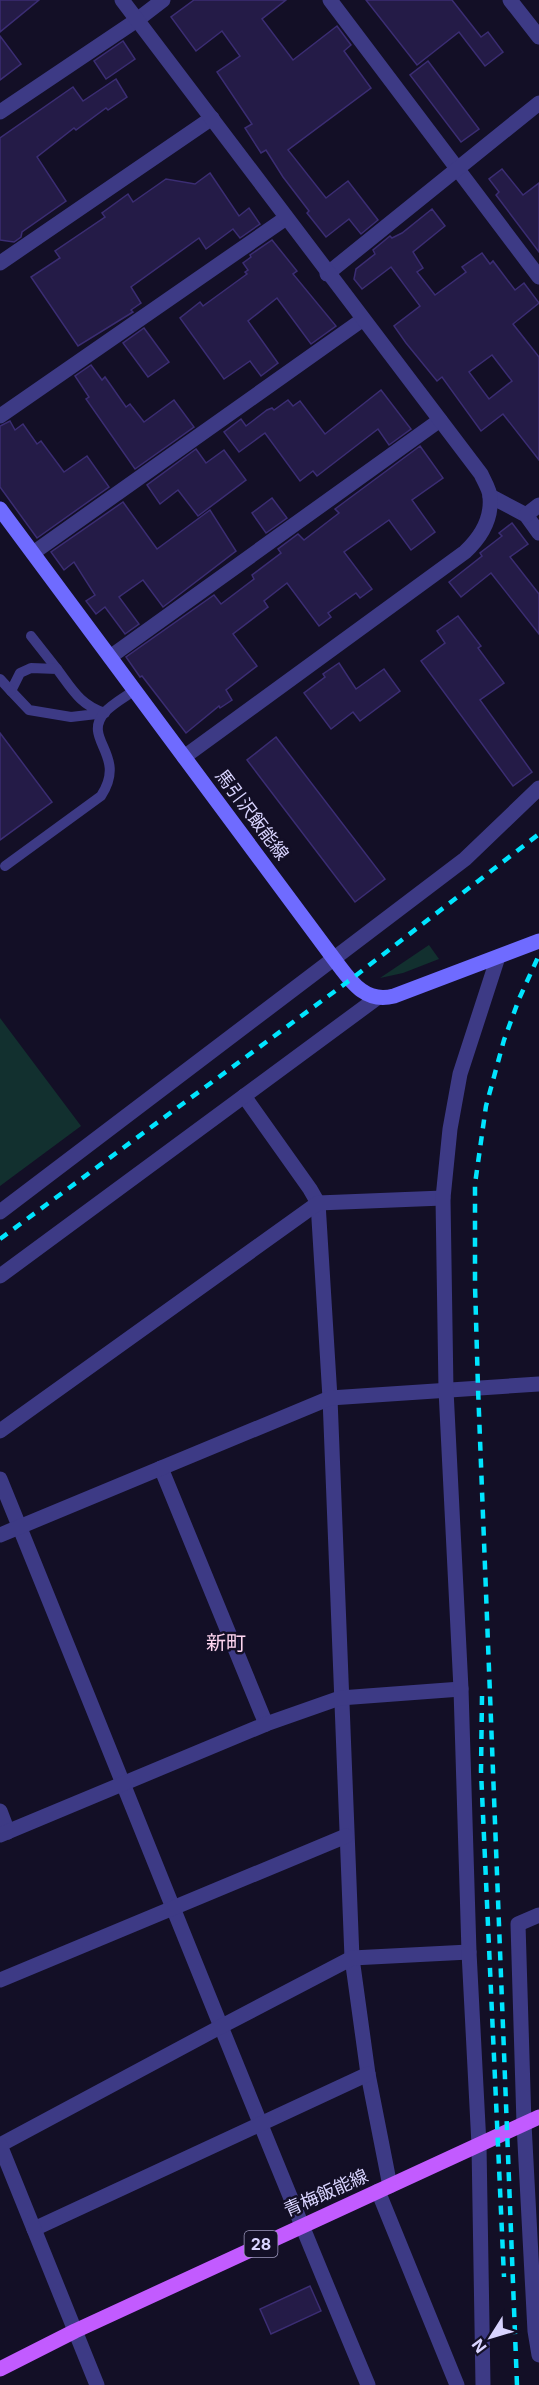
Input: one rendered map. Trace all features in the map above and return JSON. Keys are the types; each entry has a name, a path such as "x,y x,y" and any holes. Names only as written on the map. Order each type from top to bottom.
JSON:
{"main road":[{"name":"馬引沢飯能線","path":"0,509 334,959 360,991 377,998"},
{"path":"377,998 394,996 539,941"},
{"name":"青梅飯能線","path":"0,2369 75,2331 539,2117"}],"street":[{"path":"122,0 327,274 481,474 490,496 487,522 478,539 465,552 184,757"},
{"path":"0,112 163,0"},
{"path":"330,0 539,277"},
{"path":"510,0 539,37"},
{"path":"327,274 539,103"},
{"path":"0,263 212,118"},
{"path":"0,416 286,219"},
{"path":"33,553 362,320"},
{"path":"110,657 440,420"},
{"path":"490,496 526,515 539,533"},
{"path":"526,515 539,505"},
{"path":"0,1212 465,859 539,789"},
{"path":"483,2385 479,2145 469,1952 461,1689 446,1390 443,1198 450,1129 460,1074 498,957"},
{"path":"0,1276 377,998"},
{"path":"244,1096 318,1203 330,1398 352,1958 384,2189 457,2385"},
{"path":"0,1431 318,1203 443,1198"},
{"path":"0,1535 330,1398 539,1384"},
{"path":"161,1468 266,1724"},
{"path":"0,1479 125,1784 301,2226 368,2385"},
{"path":"0,1811 4,1834 266,1724 340,1698 461,1689"},
{"path":"0,1980 346,1836"},
{"path":"539,1915 518,1924 524,2124 535,2331 539,2355"},
{"path":"97,2385 0,2145 352,1958 469,1952"},
{"path":"34,2229 368,2074"}],"lane":[{"path":"31,636 82,702 92,709 105,713"},
{"path":"11,691 20,673 30,668 57,669"},
{"path":"0,679 29,710 71,717 105,713"},
{"path":"5,866 101,796 108,786 111,770 108,752 98,738 98,726 105,713 135,690"}],"green space":[{"path":"429,945 439,959 403,973 380,978"},
{"path":"0,1018 81,1126 0,1186"}],"building":[{"path":"0,0 39,0 0,32"},
{"path":"194,0 286,0 262,19 293,60 337,26 351,45 344,51 371,88 288,150 326,198 348,181 378,220 361,234 349,219 326,237 307,213 309,211 266,150 261,153 245,128 252,124 217,72 240,56 222,31 196,51 171,17"},
{"path":"366,0 452,0 481,37 488,32 503,52 485,66 459,32 417,65"},
{"path":"0,36 21,64 0,80"},
{"path":"123,41 135,59 106,79 94,61"},
{"path":"428,61 479,129 461,142 410,75"},
{"path":"116,79 127,97 108,110 106,108 76,130 74,128 37,157 66,201 22,232 21,237 14,242 0,240 0,138 73,87 83,101"},
{"path":"502,169 523,195 539,183 539,252 496,195 499,192 489,179"},
{"path":"210,173 239,216 249,208 260,224 240,238 233,229 206,249 199,238 131,287 141,303 131,310 133,312 78,346 31,277 60,258 55,251 105,217 102,213 128,194 133,202 166,179 195,184"},
{"path":"432,209 445,226 413,252 423,268 417,272 435,295 466,272 462,267 482,253 490,264 493,261 515,290 524,283 539,303 513,324 539,357 539,460 503,414 481,431 442,377 437,381 406,343 394,326 420,306 391,267 362,289 354,279 356,269 375,254 373,250 390,236 392,238 402,233","holes":["492,355 512,381 489,399 469,372"]},
{"path":"272,240 297,271 293,274 336,326 311,344 277,298 248,321 278,363 261,376 250,361 224,379 180,318 200,302 203,306 247,274 245,272 248,270 243,263 251,257 250,255"},
{"path":"144,328 169,362 148,377 123,343"},
{"path":"91,365 102,380 105,377 126,407 130,404 144,422 174,400 194,427 135,469 86,399 89,397 75,376"},
{"path":"381,390 411,429 389,445 378,429 317,476 313,471 300,481 265,433 239,452 224,432 241,419 246,426 267,410 272,408 274,410 288,400 293,406 300,401 325,434"},
{"path":"10,421 15,430 23,424 37,444 41,441 64,472 87,456 109,487 37,538 0,487 0,426"},
{"path":"420,446 443,478 412,500 435,532 411,550 389,520 344,552 372,589 360,598 356,593 328,613 331,617 319,626 287,583 264,601 268,607 233,634 257,666 226,690 232,700 220,708 219,706 186,733 126,657 214,595 221,604 254,579 252,575 281,553 278,549 298,534 304,540 339,513 335,509"},
{"path":"196,449 206,463 224,450 246,480 198,516 178,490 160,504 147,485"},
{"path":"272,498 287,518 266,533 252,513"},
{"path":"123,502 157,549 210,510 236,551 163,607 143,580 119,597 139,624 125,634 105,607 96,614 86,601 95,595 74,562 64,570 51,552"},
{"path":"512,523 528,544 510,557 539,594 539,634 491,573 461,597 449,582 482,556 480,553 502,536 499,533"},
{"path":"458,616 481,646 478,648 504,683 480,700 532,772 513,786 421,661 445,643 437,631"},
{"path":"339,663 356,689 384,669 400,691 360,721 353,712 331,729 304,693 325,677 323,674"},
{"path":"0,733 52,802 0,840"},
{"path":"276,737 385,879 355,902 247,760"},
{"path":"310,2286 321,2311 271,2334 260,2309"}],"railway":[{"path":"0,1239 350,980 539,834"},
{"path":"517,2385 478,1388 475,1184 486,1106 504,1040 539,955"},
{"path":"482,1696 481,1771 504,2277"}],"district":[{"name":"新町","path":"226,1643"}]}
